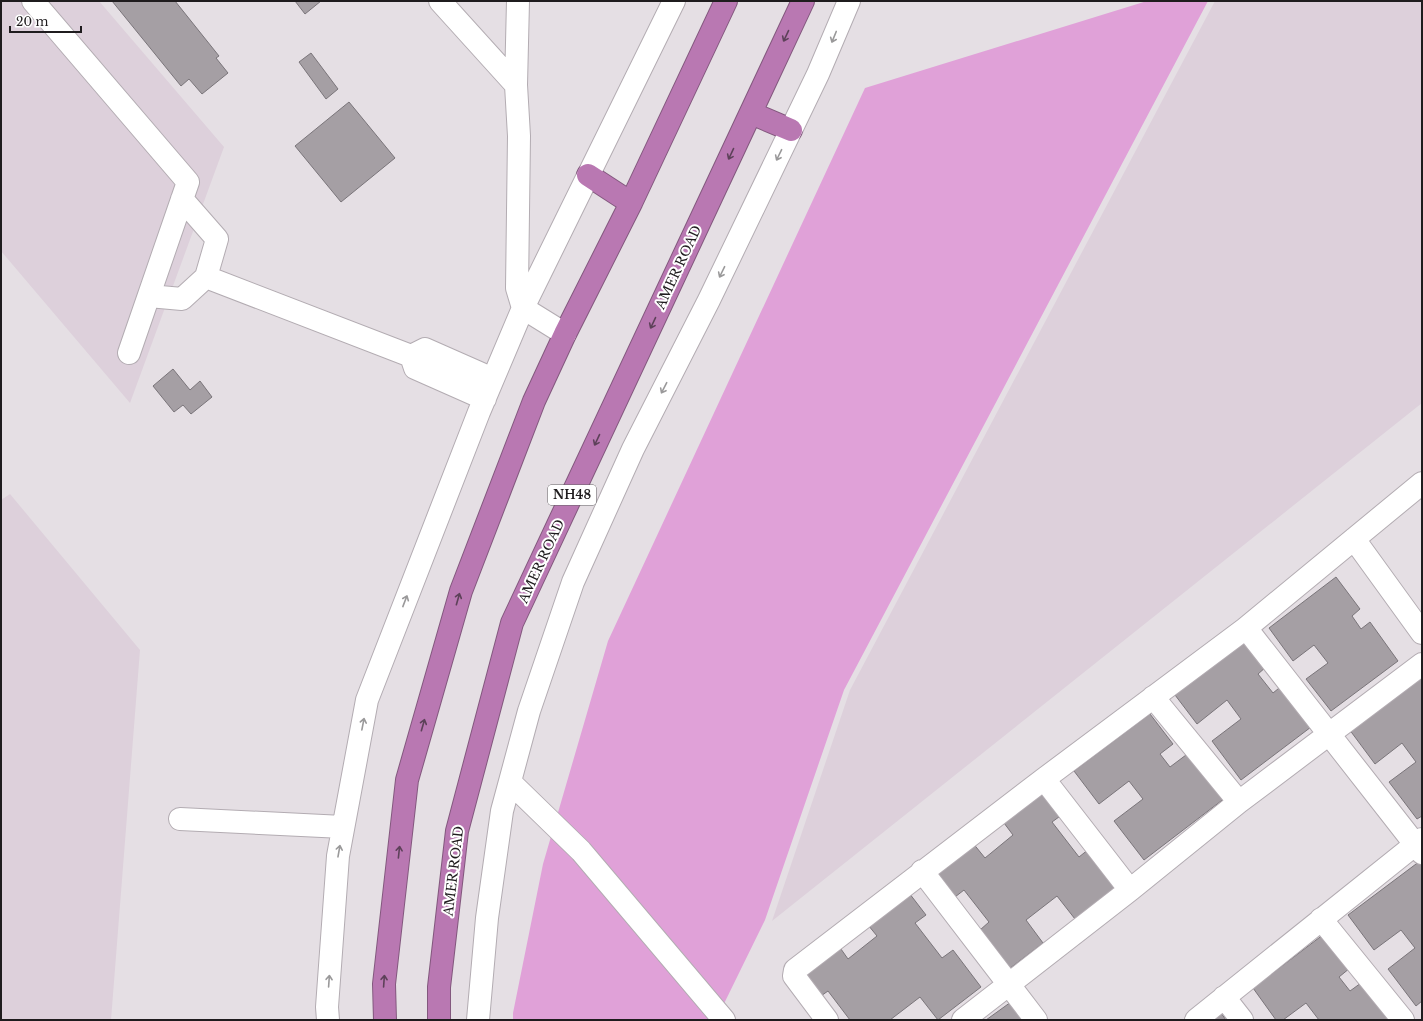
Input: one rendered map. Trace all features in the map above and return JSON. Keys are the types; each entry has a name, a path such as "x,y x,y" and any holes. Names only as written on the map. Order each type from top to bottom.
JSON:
{"highway":[{"path":"385,1020 384,984 407,780 461,591 534,400 631,202 726,1"},
{"name":"AMER ROAD","path":"439,1020 439,987 457,831 512,623 803,1"},
{"path":"751,113 791,130"},
{"path":"588,175 631,202"}],"street":[{"path":"33,1 188,182 129,353"},
{"path":"440,1 516,85"},
{"path":"518,1 516,85 519,136 517,288 523,308 565,334"},
{"path":"328,1020 327,1007 338,856 367,700 485,399 523,308 674,1"},
{"path":"478,1020 487,918 502,811 529,711 573,582 633,449 709,300 818,74 849,1"},
{"path":"149,296 182,299 206,277 217,239 182,200"},
{"path":"206,277 411,356 425,349 493,379"},
{"path":"411,356 415,368 485,399"},
{"path":"827,1020 794,976 795,970 922,871 1246,628 1422,483"},
{"path":"1354,540 1422,633"},
{"path":"1196,1020 1321,920 1420,846 1329,735 1246,628"},
{"path":"963,1020 1130,890 1239,802 1422,664"},
{"path":"1153,697 1239,802"},
{"path":"1044,779 1130,890"},
{"path":"510,782 581,851 724,1020"},
{"path":"180,819 343,827"},
{"path":"922,871 1036,1020"},
{"path":"1321,920 1403,1020"},
{"path":"1224,997 1242,1020"}],"shaded area":[{"path":"1,1 99,1 224,147 130,403 1,251"},
{"path":"1147,1 1208,1 844,690 765,920 716,1020 513,1020 513,1013 543,864 608,641 865,88"},
{"path":"1215,1 1422,1 1422,403 772,921 850,690"},
{"path":"10,494 140,650 111,1020 1,1020 1,500"}],"building":[{"path":"112,1 175,1 219,56 216,58 228,73 202,94 189,79 181,86"},
{"path":"295,1 321,1 305,14"},
{"path":"311,53 338,89 326,99 299,62"},
{"path":"349,102 395,158 341,202 295,146"},
{"path":"173,369 190,390 200,381 212,397 191,414 183,405 174,412 153,386"},
{"path":"1336,577 1360,609 1352,616 1361,629 1370,622 1398,661 1331,711 1306,679 1328,663 1314,645 1293,661 1269,628"},
{"path":"1243,637 1266,667 1258,674 1273,693 1284,684 1315,724 1241,780 1212,741 1241,719 1227,700 1197,724 1172,691"},
{"path":"1422,676 1422,816 1417,819 1389,782 1416,762 1402,743 1375,764 1349,729"},
{"path":"1150,714 1173,744 1160,754 1170,767 1190,752 1225,798 1144,860 1114,821 1143,799 1129,781 1099,804 1074,771"},
{"path":"1043,788 1063,814 1052,822 1079,857 1089,849 1118,886 1075,919 1057,896 1026,920 1043,943 1009,969 980,930 989,922 964,890 955,897 934,870 972,842 985,858 1013,835 1001,819"},
{"path":"1420,861 1422,864 1422,1001 1416,1006 1388,969 1415,948 1401,930 1374,950 1348,915"},
{"path":"906,889 926,915 915,923 942,958 953,950 981,987 938,1020 920,997 890,1020 850,1020 828,991 818,998 798,971 836,942 848,959 877,936 864,920"},
{"path":"1324,934 1350,968 1339,977 1350,991 1361,983 1389,1020 1319,1020 1306,1003 1283,1020 1276,1020 1253,988"},
{"path":"1011,1002 1025,1020 986,1020"},
{"path":"1221,1013 1226,1020 1212,1020"}]}
